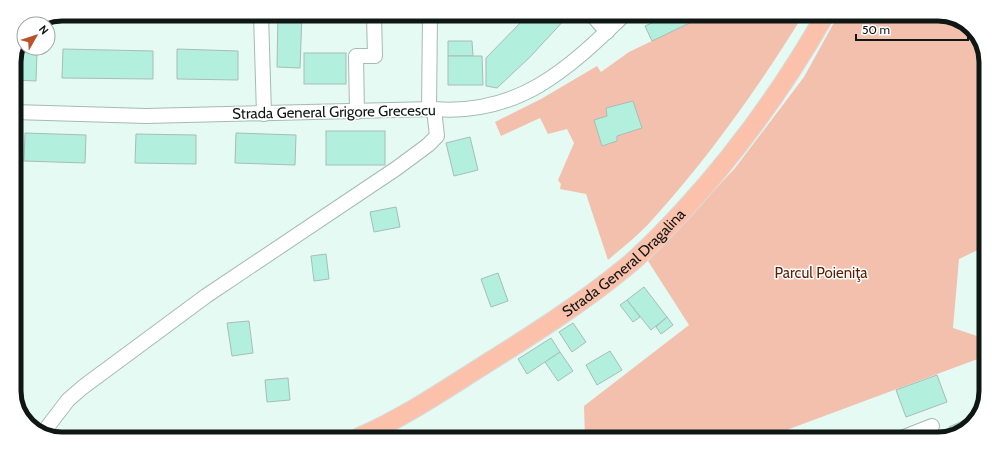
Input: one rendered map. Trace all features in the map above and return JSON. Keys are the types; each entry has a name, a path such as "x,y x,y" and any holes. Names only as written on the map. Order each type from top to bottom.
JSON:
{"main road":[{"name":"Strada General Dragalina","path":"369,432 414,409 524,340 627,267 661,234 733,153 770,103 821,21"}],"street":[{"path":"261,21 264,114"},
{"path":"357,112 356,56 375,56 374,21"},
{"path":"46,429 68,400 83,387 206,296 397,168 428,145 437,136 432,110 430,21"},
{"path":"597,21 607,32"},
{"name":"Strada General Grigore Grecescu","path":"21,112 146,116 432,110 456,111 487,107 518,97 550,79 578,59 618,21"},
{"path":"917,432 932,426"}],"green space":[{"path":"694,21 799,21 750,96 694,171 648,225 608,260 586,194 560,189 561,184 558,180 574,143 567,129 548,134 540,118 501,136 495,122 541,99 597,66 601,72 629,52"},
{"name":"Parcul Poieniţa","path":"835,21 938,21 954,24 963,29 971,37 977,49 979,59 979,249 959,259 953,328 979,337 979,358 781,432 585,432 584,406 689,325 648,261 735,168 804,77"}],"building":[{"path":"278,21 302,21 300,68 277,67"},
{"path":"522,21 563,21 530,57 497,88 486,86 486,58"},
{"path":"656,21 694,21 652,41 645,26"},
{"path":"448,41 472,41 473,56 448,56"},
{"path":"63,49 153,51 153,79 62,78"},
{"path":"177,49 238,51 238,80 177,79"},
{"path":"304,53 346,53 346,84 304,84"},
{"path":"21,56 37,56 36,81 21,80"},
{"path":"448,56 482,56 483,85 448,85"},
{"path":"633,101 642,128 617,136 617,141 602,146 594,120 607,116 606,108"},
{"path":"326,131 385,131 385,165 326,165"},
{"path":"25,133 86,135 85,163 24,161"},
{"path":"236,133 296,135 295,165 235,163"},
{"path":"136,134 196,135 196,164 135,163"},
{"path":"470,137 478,170 454,176 446,143"},
{"path":"396,207 400,227 374,232 370,212"},
{"path":"326,254 329,279 314,281 311,256"},
{"path":"498,273 508,301 491,307 481,279"},
{"path":"644,287 667,317 651,330 627,300"},
{"path":"627,300 640,317 633,322 620,305"},
{"path":"667,317 673,325 661,334 656,327"},
{"path":"249,321 253,353 232,356 227,323"},
{"path":"573,323 586,342 572,352 559,332"},
{"path":"551,338 560,352 527,374 518,359"},
{"path":"610,351 622,370 597,385 586,365"},
{"path":"560,352 573,371 558,381 545,362"},
{"path":"937,375 947,402 906,417 896,390"},
{"path":"288,378 290,400 267,402 265,380"},
{"path":"969,418 954,429 950,430 949,427"}]}
